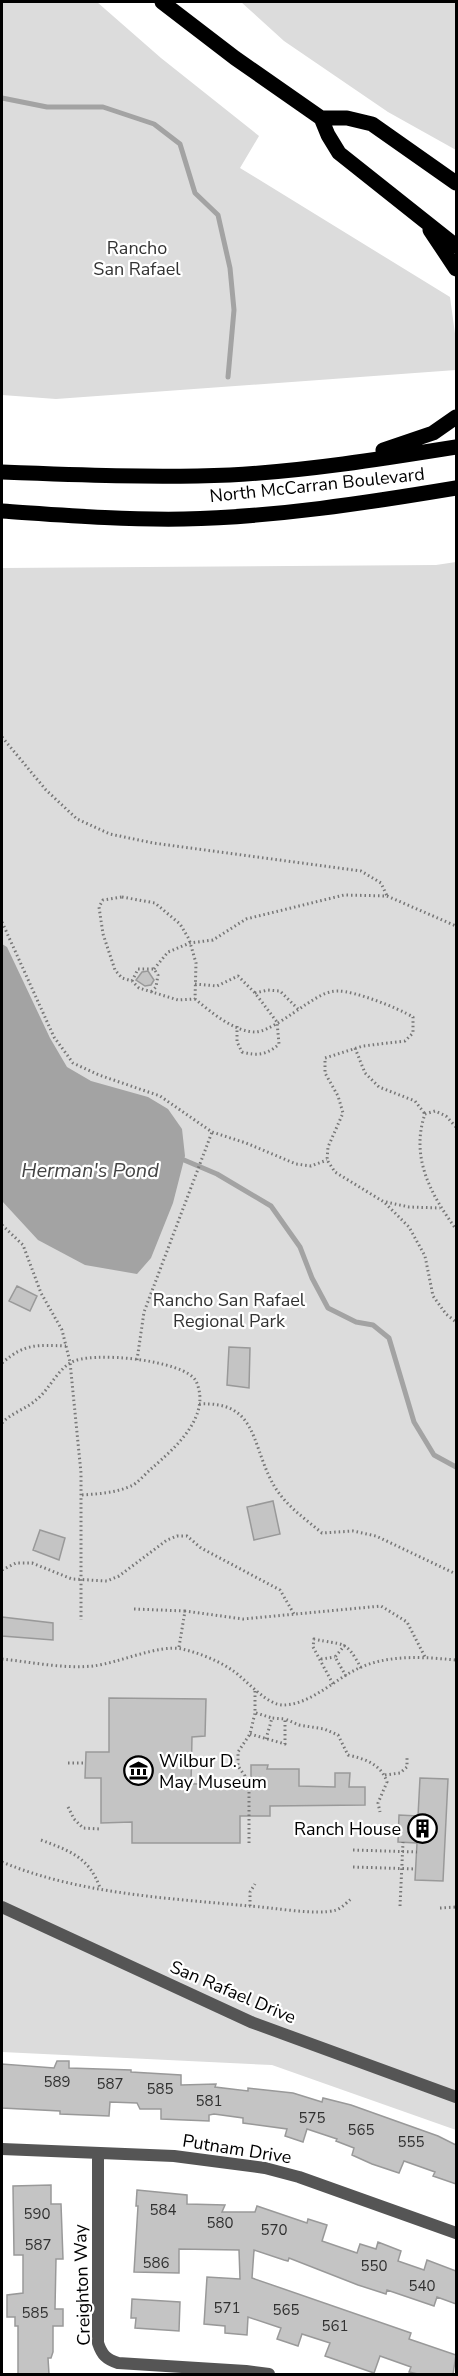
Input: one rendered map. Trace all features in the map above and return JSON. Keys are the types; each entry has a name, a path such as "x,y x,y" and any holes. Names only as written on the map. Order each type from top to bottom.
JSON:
{"main road":[{"path":"162,2 321,118 339,153 456,246"},
{"path":"321,118 347,118 372,124 456,183"},
{"path":"421,217 456,269"},
{"path":"327,466 411,442 447,426 456,417"},
{"name":"North McCarran Boulevard","path":"2,472 163,476 230,475 327,466 456,447"},
{"name":"North McCarran Boulevard","path":"2,511 86,517 186,519 288,512 456,488"}],"street":[{"name":"San Rafael Drive","path":"2,1907 250,2022 456,2097"},
{"name":"Putnam Drive","path":"2,2149 174,2156 265,2168 456,2234"},
{"name":"Creighton Way","path":"98,2153 98,2343 101,2354 107,2360 118,2363 269,2374"}],"path":[{"path":"2,736 46,790 77,819 110,834 153,843 361,871 381,883 387,896"},
{"path":"154,969 168,952 190,943 213,940 246,919 344,895 387,896 456,926"},
{"path":"195,999 196,963 190,943 180,924 155,903 122,897 104,900 99,907 103,934 115,970 122,978 132,981 139,988 178,1000 195,999 213,1014 237,1026 256,1032 277,1022 322,994 339,991 372,1000 413,1017 413,1033 405,1041 355,1048 325,1058 326,1073 338,1096 343,1113 328,1147 327,1160 335,1172 384,1202 409,1227 424,1256 433,1296 446,1314 456,1322"},
{"path":"2,922 54,1037 73,1063 99,1075 160,1096 185,1111 212,1132 246,1143 296,1164 311,1166 327,1160"},
{"path":"132,981 138,969 154,969"},
{"path":"151,992 156,987 158,975 154,969"},
{"path":"195,984 217,986 238,976 255,993 277,1022 279,1044 270,1053 242,1052 237,1042 237,1026"},
{"path":"255,993 268,990 280,991 298,1009"},
{"path":"355,1048 365,1073 378,1087 416,1101 425,1114"},
{"path":"425,1114 435,1111 446,1116 456,1127"},
{"path":"425,1114 420,1131 421,1161 432,1192 456,1229"},
{"path":"137,1360 144,1312 212,1132"},
{"path":"384,1202 409,1207 441,1208"},
{"path":"2,1225 23,1245 41,1293 62,1330 70,1362 76,1411 81,1495 81,1620"},
{"path":"2,1363 10,1355 31,1345 66,1346"},
{"path":"2,1423 36,1400 70,1362 97,1356 137,1360 180,1368 195,1379 201,1396 196,1416 180,1443 133,1486 110,1492 81,1495"},
{"path":"199,1404 215,1403 241,1413 251,1429 271,1481 291,1509 322,1533 354,1531 376,1536 456,1574"},
{"path":"2,1570 16,1563 32,1563 64,1577 107,1581 119,1576 167,1540 177,1536 187,1536 201,1548 280,1590 294,1614"},
{"path":"134,1610 185,1611 243,1618 381,1606 407,1622 424,1658"},
{"path":"179,1648 185,1611"},
{"path":"333,1684 313,1647 314,1639 345,1645 351,1650 361,1668"},
{"path":"321,1659 335,1657 345,1645"},
{"path":"2,1659 91,1666 124,1660 150,1651 179,1648 203,1654 233,1670 255,1691 280,1706 294,1704 361,1668 392,1659 456,1660"},
{"path":"335,1657 346,1676"},
{"path":"249,1843 249,1790 245,1776 238,1766 238,1752 250,1734 255,1713 255,1691"},
{"path":"255,1713 324,1729 338,1735 348,1755 373,1764 383,1771 387,1782 378,1803 380,1812"},
{"path":"266,1739 272,1718"},
{"path":"250,1734 285,1744 285,1719"},
{"path":"385,1775 400,1773 406,1767 407,1756"},
{"path":"68,1763 86,1763"},
{"path":"68,1807 74,1819 83,1828 101,1829"},
{"path":"41,1840 72,1851 95,1874 100,1888"},
{"path":"400,1906 402,1842"},
{"path":"354,1850 417,1852"},
{"path":"2,1862 29,1873 179,1901 302,1911 336,1910 351,1899"},
{"path":"353,1867 416,1869"},
{"path":"250,1906 250,1892 255,1884"},
{"path":"440,1908 456,1907"}],"green space":[{"name":"Rancho San Rafael","path":"2,2 97,2 161,58 259,136 240,168 450,297 456,341 456,370 56,399 2,395"},
{"path":"241,2 456,2 456,150 388,112 284,41"},
{"name":"Rancho San Rafael Regional Park","path":"456,562 456,2130 272,2065 2,2052 2,568 436,565"}],"water":[{"name":"Herman's Pond","path":"2,944 7,947 50,1038 67,1067 91,1081 148,1097 168,1109 182,1129 185,1156 173,1203 151,1258 137,1274 85,1265 38,1240 2,1201"}],"building":[{"path":"148,971 154,980 151,985 145,986 136,980 142,972"},
{"path":"17,1286 37,1296 30,1311 9,1301"},
{"path":"229,1347 250,1348 249,1388 227,1385"},
{"path":"273,1501 280,1534 254,1540 247,1507"},
{"path":"40,1530 65,1538 59,1560 33,1550"},
{"path":"2,1617 53,1623 53,1640 2,1636"},
{"name":"Wilbur D. May Museum","path":"109,1698 206,1699 205,1736 192,1737 191,1784 251,1783 251,1765 268,1765 267,1769 299,1769 299,1786 335,1787 335,1773 350,1773 349,1787 365,1787 365,1805 270,1806 270,1816 240,1816 240,1843 132,1843 132,1822 101,1823 101,1778 85,1778 86,1752 109,1752"},
{"name":"Ranch House","path":"420,1778 448,1779 443,1881 415,1880 417,1843 398,1842 399,1815 418,1816"},
{"path":"57,2061 69,2061 69,2068 131,2070 131,2072 181,2075 181,2085 216,2084 215,2087 248,2091 248,2088 293,2093 322,2102 323,2098 351,2105 438,2136 456,2145 456,2184 433,2176 435,2172 404,2161 399,2173 372,2164 352,2155 354,2148 336,2141 337,2139 307,2129 303,2142 285,2136 287,2129 243,2123 243,2118 214,2114 209,2115 209,2121 161,2119 161,2109 140,2109 137,2103 110,2102 109,2116 2,2108 2,2064 54,2068"},
{"path":"51,2185 51,2204 61,2204 63,2259 56,2259 55,2309 63,2309 63,2326 53,2326 53,2352 51,2358 48,2358 49,2374 18,2374 18,2326 15,2326 15,2317 7,2317 7,2295 23,2293 23,2255 14,2255 13,2186"},
{"path":"137,2190 187,2195 187,2204 225,2205 222,2212 255,2212 257,2206 307,2223 308,2219 327,2225 322,2241 357,2253 360,2244 376,2249 378,2242 401,2251 398,2261 424,2270 427,2260 456,2271 456,2304 437,2297 434,2306 387,2290 386,2294 289,2258 288,2261 254,2250 252,2278 411,2333 409,2339 456,2355 453,2374 409,2372 411,2367 380,2356 374,2373 325,2356 330,2343 302,2334 298,2346 277,2339 281,2328 248,2317 247,2335 225,2333 225,2326 204,2324 207,2277 240,2279 239,2250 179,2249 179,2273 134,2272"},
{"path":"132,2299 180,2302 179,2331 135,2328 136,2318 131,2318"}],"waterway":[{"path":"2,98 47,107 103,107 154,124 180,144 195,193 218,215 230,268 234,310 228,377"},
{"path":"184,1160 217,1174 271,1206 300,1247 312,1278 328,1308 356,1322 373,1325 389,1338 414,1422 434,1455 456,1467"}],"place":[{"name":"Wilbur D. May Museum","path":"138,1771"},
{"name":"Ranch House","path":"422,1829"}]}
